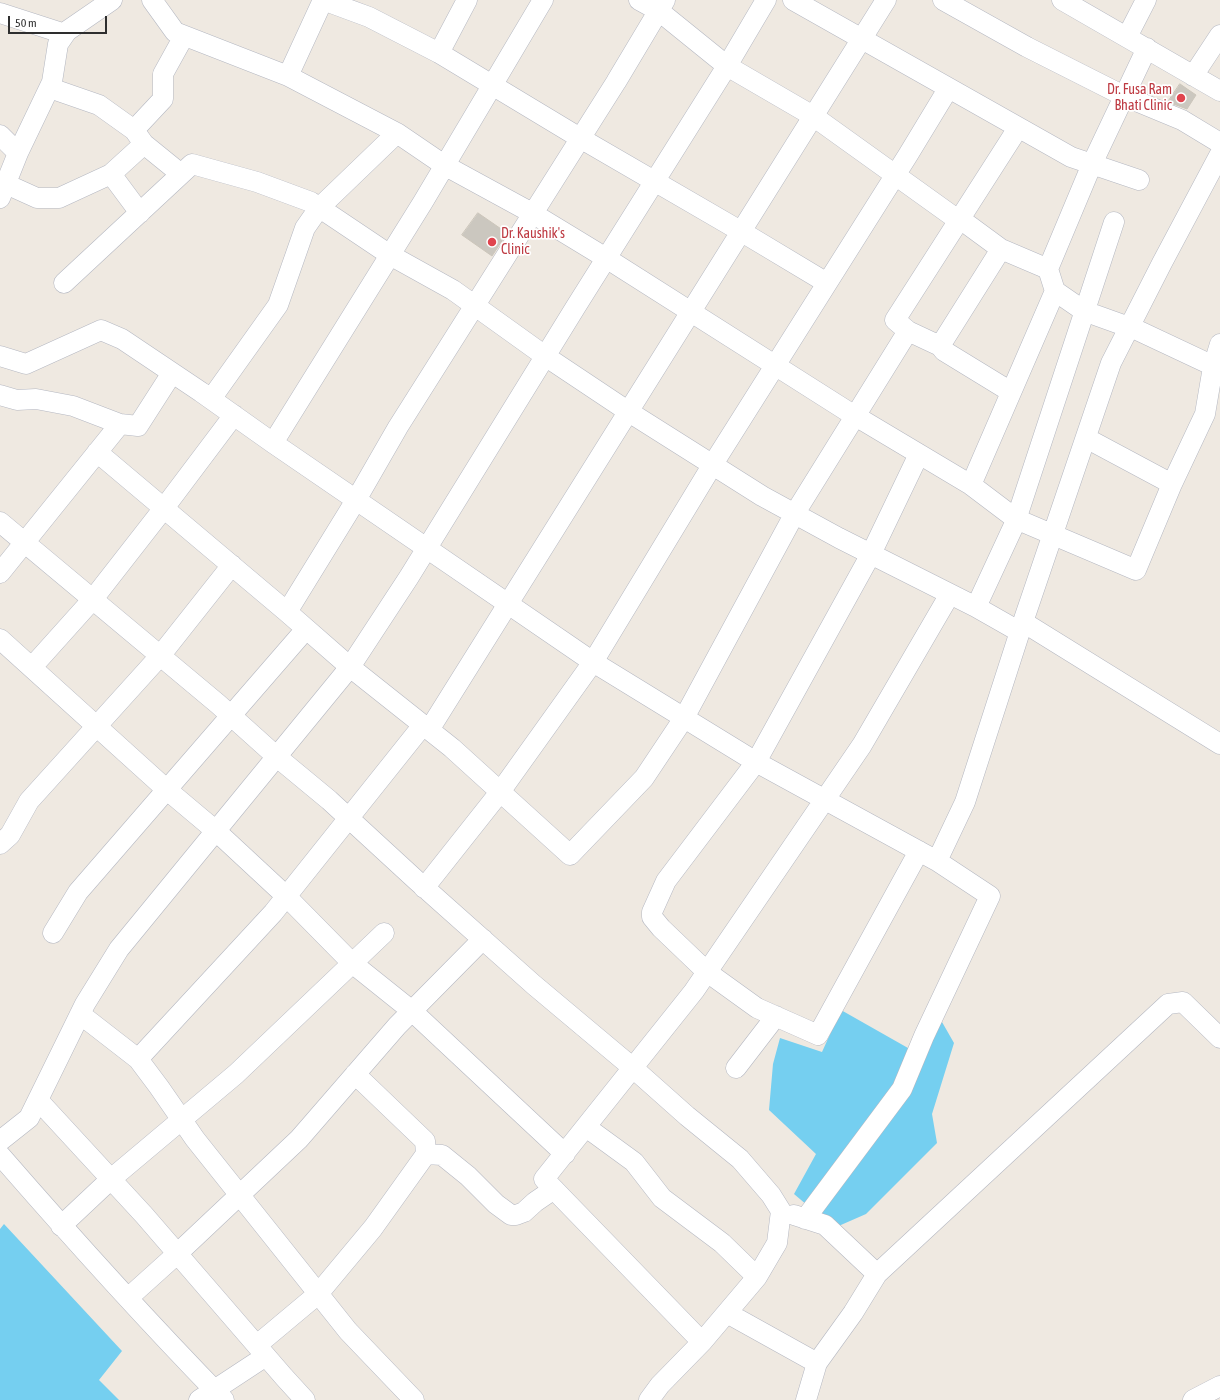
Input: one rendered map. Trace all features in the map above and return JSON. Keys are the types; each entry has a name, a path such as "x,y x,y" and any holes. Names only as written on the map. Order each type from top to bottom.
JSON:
{"street":[{"path":"112,0 67,31 58,44 50,88 18,153 3,191 37,198 59,198 111,174 139,137 163,98 163,74 184,36"},
{"path":"152,0 175,32 288,76 397,133 444,165 532,213 692,312 774,366 971,485 1016,519 1136,570 1172,484 1205,414 1217,368 1220,344"},
{"path":"288,76 323,0 369,17 439,53 580,138 827,283"},
{"path":"439,53 467,0"},
{"path":"273,443 390,255 543,0"},
{"path":"639,0 662,5 727,66 814,116 958,220 967,224 1001,249 1048,269"},
{"path":"0,1141 29,1118 85,1004 119,949 350,667 427,548 545,356 727,66 766,0"},
{"path":"792,0 1071,157 1139,180"},
{"path":"138,1059 273,913 349,818 426,728 508,604 886,0"},
{"path":"943,0 1027,48 1124,96 1182,120 1220,143"},
{"path":"1127,37 1146,0"},
{"path":"1065,1 1220,91"},
{"path":"287,612 356,500 398,427 662,5"},
{"path":"0,12 65,34"},
{"path":"1193,76 1220,34"},
{"path":"1146,48 1092,164 1048,269 1055,291 1084,311 1130,327 1217,368"},
{"path":"50,88 99,105 139,137 181,174"},
{"path":"424,888 500,792 593,662 713,464 948,89"},
{"path":"1011,392 944,351 940,346 908,330 895,320 1018,128"},
{"path":"210,399 278,305 305,228 319,208 397,133"},
{"path":"0,135 18,153"},
{"path":"937,861 965,802 1021,627 1111,363 1220,154"},
{"path":"64,283 192,164 257,182 311,202 390,255 453,290 545,356 629,412 762,496 950,594 1021,627 1220,744"},
{"path":"111,174 140,213"},
{"path":"976,607 1016,519 1114,222"},
{"path":"940,346 1001,249"},
{"path":"971,485 1055,291"},
{"path":"0,356 26,364 101,330 122,340 234,415 593,662 756,762 937,861 990,896 924,1036 902,1089 805,1219"},
{"path":"97,452 232,565 350,667 452,748 570,855 644,778 684,718 795,513 854,415 908,330"},
{"path":"0,395 18,400 36,399 73,406 120,424 138,426 172,373"},
{"path":"32,667 92,599 164,508 234,415"},
{"path":"0,573 120,424"},
{"path":"1086,438 1172,484"},
{"path":"919,454 871,554 756,762 666,882 652,912 652,917 661,928 707,972 756,1008 818,1035 919,851"},
{"path":"0,522 230,715 349,818 424,888 534,985 633,1068 687,1116 740,1158 771,1195 781,1211 777,1243 757,1277 702,1342 660,1385 649,1400"},
{"path":"0,844 10,835 29,801 160,656 232,565"},
{"path":"702,1342 544,1179 694,991 862,745 950,594"},
{"path":"53,933 78,892 306,629"},
{"path":"0,639 166,789 216,831 286,896 352,964 412,1012 565,1154"},
{"path":"61,1226 111,1179 236,1074 384,933"},
{"path":"128,1298 299,1139 398,1026 483,939"},
{"path":"806,1400 817,1363 853,1313 877,1274 1168,1004 1183,1002 1220,1038"},
{"path":"80,1014 138,1059 196,1139 318,1294 348,1331 414,1400"},
{"path":"736,1068 776,1016"},
{"path":"0,1155 61,1226 128,1298 213,1396 318,1294 373,1228 426,1154 425,1141 356,1074"},
{"path":"38,1100 178,1253 261,1351 305,1400"},
{"path":"586,1127 634,1162 662,1198 722,1243 757,1277"},
{"path":"426,1154 442,1155 468,1176 496,1204 511,1215 524,1212 535,1202 554,1189"},
{"path":"781,1211 825,1225 877,1274"},
{"path":"727,1313 817,1363"},
{"path":"1193,1400 1220,1386"}],"water":[{"path":"841,1010 908,1048 938,1015 954,1043 932,1114 937,1143 866,1214 834,1228 794,1194 816,1154 769,1110 773,1064 780,1038 822,1052"},
{"path":"4,1224 122,1351 99,1380 119,1400 0,1400 0,1229"}],"building":[{"path":"1180,84 1196,95 1187,109 1168,102"},
{"path":"478,213 507,233 492,256 462,235"}],"place":[{"name":"Dr. Fusa Ram Bhati Clinic","path":"1181,98"},
{"name":"Dr. Kaushik's Clinic","path":"492,242"}]}
